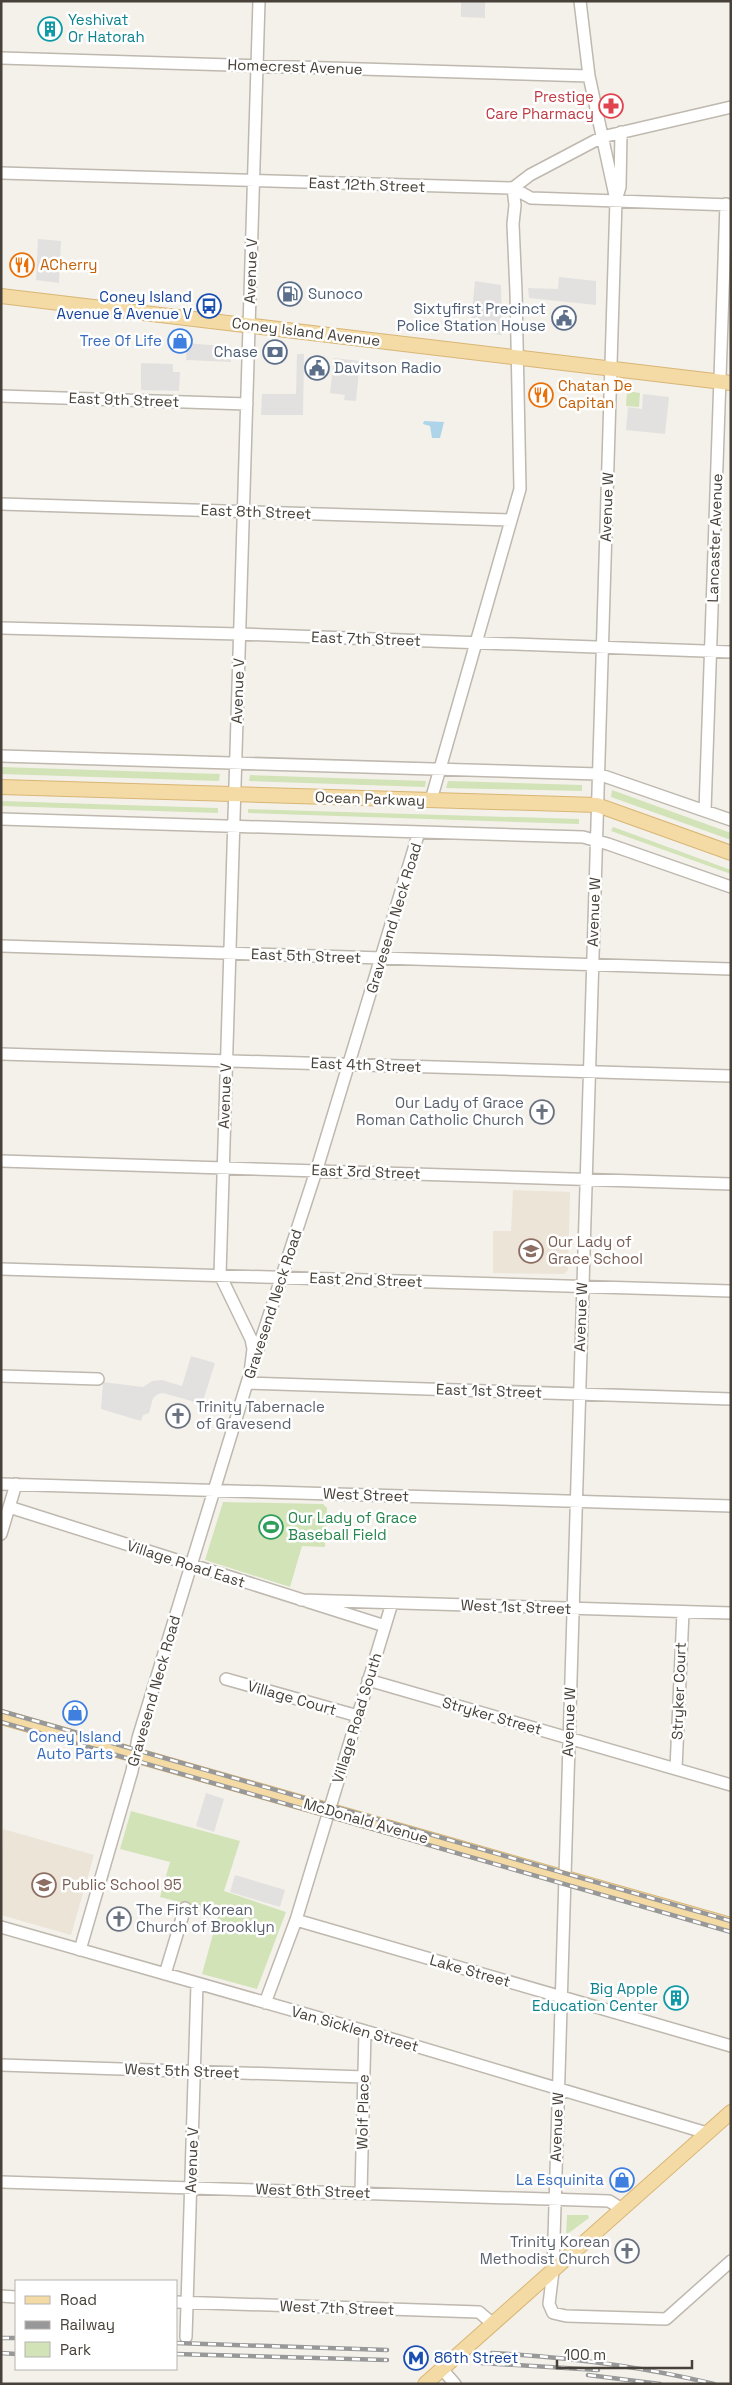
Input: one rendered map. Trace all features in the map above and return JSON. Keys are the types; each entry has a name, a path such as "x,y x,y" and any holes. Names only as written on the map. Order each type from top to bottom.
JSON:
{"main road":[{"name":"Coney Island Avenue","path":"1,296 725,383"},
{"name":"Ocean Parkway","path":"1,787 597,805 731,854"},
{"name":"McDonald Avenue","path":"1,1717 564,1879 731,1925"},
{"path":"425,2384 731,2112"}],"street":[{"name":"Avenue V","path":"248,1378 253,1350 251,1339 220,1275 259,1"},
{"path":"580,1 589,76 602,137"},
{"name":"Homecrest Avenue","path":"1,58 589,76"},
{"path":"431,800 520,489 513,224 515,205 512,188 530,175 602,137 731,107"},
{"name":"Avenue W","path":"616,200 620,187 621,132"},
{"name":"Avenue W","path":"602,137 616,200 578,1394 553,2271 550,2304 553,2313 666,2319 731,2261"},
{"name":"East 12th Street","path":"1,173 512,188 531,198 728,204"},
{"name":"Lancaster Avenue","path":"705,811 725,383 728,204"},
{"name":"East 9th Street","path":"1,396 246,404"},
{"name":"East 8th Street","path":"1,504 511,520"},
{"name":"East 7th Street","path":"1,628 240,634 731,652"},
{"path":"1,756 598,774 731,820"},
{"path":"1,819 583,837 731,887"},
{"name":"Gravesend Neck Road","path":"80,1950 138,1738 248,1378 317,1170 420,832"},
{"name":"East 5th Street","path":"1,946 731,969"},
{"name":"East 4th Street","path":"1,1054 731,1076"},
{"name":"East 3rd Street","path":"1,1161 731,1184"},
{"name":"East 2nd Street","path":"1,1268 731,1291"},
{"path":"1,1376 98,1379"},
{"name":"East 1st Street","path":"248,1378 578,1394 731,1399"},
{"name":"West Street","path":"1,1484 731,1506"},
{"path":"1,1534 16,1484"},
{"name":"Village Road East","path":"9,1507 385,1626"},
{"name":"West 1st Street","path":"301,1600 731,1613"},
{"name":"Village Road South","path":"265,2003 296,1920 392,1603"},
{"name":"Stryker Court","path":"676,1769 683,1612"},
{"name":"Village Court","path":"226,1679 358,1716"},
{"name":"Stryker Street","path":"368,1680 731,1785"},
{"path":"165,1974 185,1908"},
{"name":"Lake Street","path":"296,1920 731,2046"},
{"name":"Van Sicklen Street","path":"1,1927 365,2031 707,2133"},
{"name":"Avenue V","path":"186,2337 182,2303 191,2187 197,1984"},
{"name":"Wolf Place","path":"361,2193 365,2031"},
{"name":"West 5th Street","path":"1,2065 364,2077"},
{"name":"West 6th Street","path":"1,2182 609,2201 622,2209"},
{"path":"1,2296 15,2297"},
{"name":"West 7th Street","path":"182,2303 479,2312 493,2324"},
{"path":"442,2369 455,2384"}],"shaded area":[{"path":"461,1 485,1 485,18 461,17"},
{"path":"38,239 61,241 59,283 36,280"},
{"path":"559,277 596,281 596,305 529,298 528,288 558,289"},
{"path":"475,281 501,285 502,335 470,331"},
{"path":"187,343 232,347 231,362 186,360"},
{"path":"297,354 304,354 303,415 261,415 262,394 296,394"},
{"path":"334,358 360,361 356,401 344,400 345,395 330,393"},
{"path":"141,363 173,364 173,372 180,372 179,391 141,390"},
{"path":"643,394 669,397 665,434 626,430 628,407 642,409"},
{"name":"Our Lady of Grace School","path":"513,1190 570,1192 568,1270 564,1274 493,1273 493,1231 511,1231"},
{"path":"191,1356 215,1363 202,1404 163,1393 158,1394 153,1398 149,1413 143,1415 141,1421 101,1409 103,1382 143,1387 152,1381 162,1380 182,1386"},
{"path":"206,1793 224,1799 214,1832 196,1826"},
{"name":"Public School 95","path":"3,1829 94,1855 71,1935 1,1915"},
{"path":"235,1875 285,1890 280,1907 230,1892"}],"green space":[{"path":"627,391 640,393 639,407 626,406"},
{"path":"1,767 220,774 219,781 1,774"},
{"path":"250,775 426,781 425,787 249,781"},
{"path":"448,781 582,785 582,791 446,788"},
{"path":"612,790 731,833 731,840 611,797"},
{"path":"1,801 218,808 218,813 1,806"},
{"path":"248,809 579,819 579,824 248,813"},
{"path":"613,827 731,870 731,874 611,831"},
{"name":"Our Lady of Grace Baseball Field","path":"223,1502 323,1504 327,1508 325,1547 302,1546 290,1587 205,1560"},
{"path":"131,1811 240,1841 224,1891 286,1912 257,1989 202,1974 219,1912 160,1897 170,1862 120,1849"},
{"path":"567,2215 588,2215 589,2218 566,2235"}],"water":[{"path":"424,421 444,422 440,438 432,438 430,426 423,424"}],"railway":[{"path":"1,1711 731,1921"},
{"path":"1,1722 731,1932"},
{"path":"1,2338 15,2338"},
{"path":"178,2343 387,2350"},
{"path":"1,2353 15,2354"},
{"path":"492,2353 604,2363 714,2384"},
{"path":"178,2354 387,2360"},
{"path":"481,2363 598,2370"},
{"path":"588,2375 660,2384"}],"place":[{"name":"Yeshivat Or Hatorah","path":"50,29"},
{"name":"Prestige Care Pharmacy","path":"611,106"},
{"name":"ACherry","path":"22,265"},
{"name":"Sunoco","path":"290,294"},
{"name":"Coney Island Avenue & Avenue V","path":"209,306"},
{"name":"Sixtyfirst Precinct Police Station House","path":"564,318"},
{"name":"Tree Of Life","path":"180,341"},
{"name":"Chase","path":"275,352"},
{"name":"Davitson Radio","path":"317,368"},
{"name":"Chatan De Capitan","path":"541,395"},
{"name":"Our Lady of Grace Roman Catholic Church","path":"542,1112"},
{"name":"Our Lady of Grace School","path":"531,1251"},
{"name":"Trinity Tabernacle of Gravesend","path":"178,1416"},
{"name":"Our Lady of Grace Baseball Field","path":"271,1527"},
{"name":"Coney Island Auto Parts","path":"75,1713"},
{"name":"Public School 95","path":"44,1885"},
{"name":"The First Korean Church of Brooklyn","path":"119,1919"},
{"name":"Big Apple Education Center","path":"676,1998"},
{"name":"La Esquinita","path":"622,2180"},
{"name":"Trinity Korean Methodist Church","path":"627,2251"},
{"name":"86th Street","path":"416,2358"}]}
